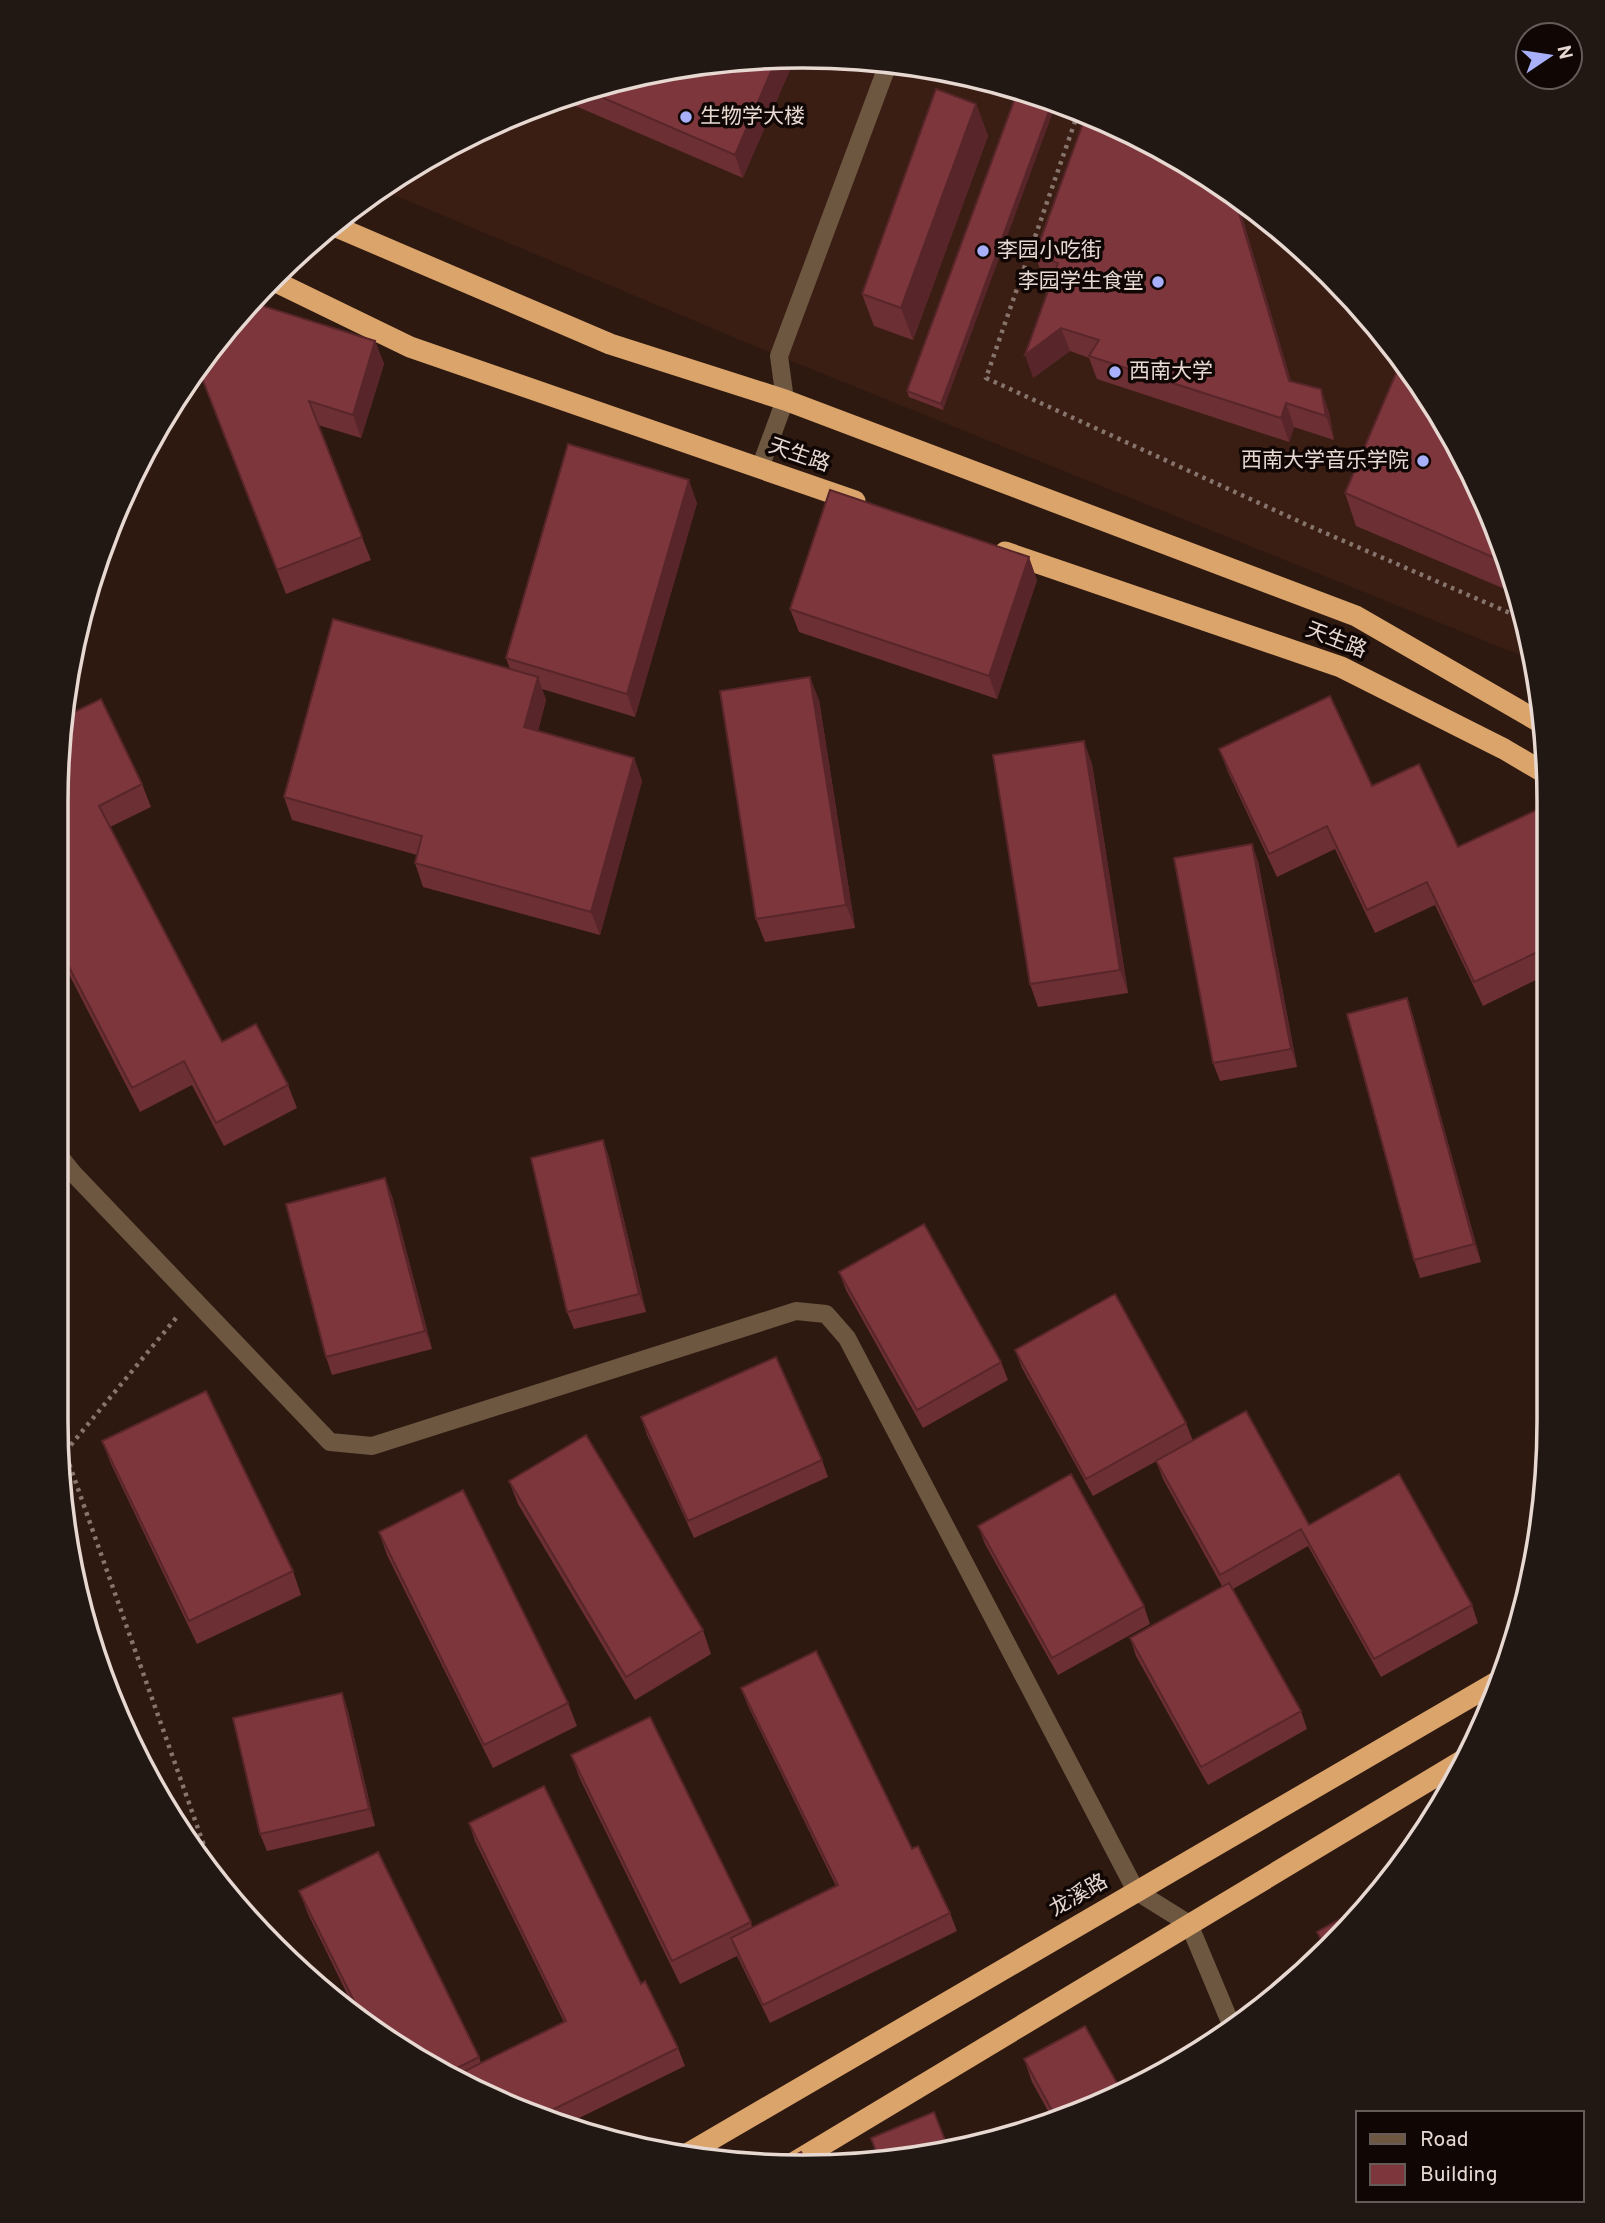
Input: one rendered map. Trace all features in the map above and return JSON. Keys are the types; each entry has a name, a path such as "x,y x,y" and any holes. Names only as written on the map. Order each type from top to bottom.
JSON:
{"highway":[{"name":"天生路","path":"343,230 610,344 785,400 1356,616 1531,716"},
{"name":"天生路","path":"282,284 410,347 879,509"},
{"name":"天生路","path":"985,545 1341,667 1536,768"},
{"name":"龙溪路","path":"699,2147 1486,1688"},
{"path":"807,2155 1448,1770"}],"street":[{"path":"760,468 785,400 779,356 884,74"},
{"path":"68,1167 330,1441 372,1446 796,1311 826,1314 847,1338 1136,1891 1189,1924 1228,2018"}],"path":[{"path":"1075,121 986,378 1307,525 1513,614"},
{"path":"69,1447 192,1298"},
{"path":"70,1466 205,1847"}],"shaded area":[{"name":"西南大学","path":"754,70 851,70 946,82 1039,107 1083,124 1170,167 1210,192 1287,250 1355,318 1413,395 1461,478 1498,566 1522,656 779,356 392,194 478,144 566,107 659,82"}],"building":[{"path":"772,69 735,155 600,97 659,82"},
{"path":"936,89 976,104 901,308 862,294"},
{"name":"李园小吃街","path":"1014,100 1049,111 941,404 907,391"},
{"name":"李园学生食堂","path":"1083,124 1170,167 1239,213 1289,381 1321,389 1326,416 1286,403 1281,418 1089,356 1099,340 1061,328 1025,355 1058,263 1035,255"},
{"path":"262,306 375,341 353,415 309,401 362,537 277,570 203,380"},
{"name":"西南大学音乐学院","path":"1397,372 1438,435 1461,478 1495,558 1345,493"},
{"path":"568,444 689,480 627,694 506,658"},
{"path":"830,490 1029,557 989,676 790,609"},
{"path":"333,619 538,677 524,727 634,758 591,912 415,863 422,836 284,797"},
{"path":"810,677 846,905 756,919 720,691"},
{"path":"1330,696 1372,786 1419,764 1458,847 1537,810 1537,952 1474,982 1427,882 1367,910 1327,826 1269,854 1219,749"},
{"path":"101,699 142,784 99,806 222,1042 256,1024 288,1085 216,1123 184,1061 132,1088 68,965 68,802 74,712"},
{"path":"1084,741 1120,970 1030,984 993,755"},
{"path":"1252,844 1291,1049 1213,1063 1174,858"},
{"path":"1407,998 1474,1244 1414,1260 1347,1014"},
{"path":"603,1140 639,1294 567,1312 531,1158"},
{"path":"385,1178 425,1331 326,1357 286,1204"},
{"path":"924,1224 1001,1362 917,1410 839,1272"},
{"path":"1115,1294 1186,1423 1086,1479 1015,1350"},
{"path":"776,1357 822,1460 688,1521 641,1417"},
{"path":"206,1391 293,1571 189,1621 102,1441"},
{"path":"1246,1411 1309,1525 1399,1474 1472,1605 1374,1659 1301,1529 1220,1575 1156,1461"},
{"path":"586,1435 703,1630 626,1677 509,1481"},
{"path":"1071,1474 1144,1606 1052,1658 978,1526"},
{"path":"463,1490 568,1703 484,1745 379,1532"},
{"path":"1229,1583 1301,1711 1201,1767 1130,1638"},
{"path":"816,1651 912,1849 918,1846 950,1913 763,2005 731,1938 838,1885 741,1688"},
{"path":"342,1693 369,1809 260,1834 233,1718"},
{"path":"650,1717 751,1922 672,1961 571,1755"},
{"path":"544,1786 641,1984 645,1981 678,2048 551,2110 464,2072 566,2021 469,1823"},
{"path":"378,1852 479,2057 457,2068 395,2031 354,2002 299,1891"},
{"path":"1343,1917 1322,1940 1317,1932"},
{"path":"1085,2026 1117,2083 1052,2111 1024,2059"},
{"path":"934,2112 945,2141 876,2150 871,2138"}],"place":[{"name":"生物学大楼","path":"686,117"},
{"name":"李园小吃街","path":"983,251"},
{"name":"李园学生食堂","path":"1158,282"},
{"name":"西南大学","path":"1115,372"},
{"name":"西南大学音乐学院","path":"1423,461"}]}
